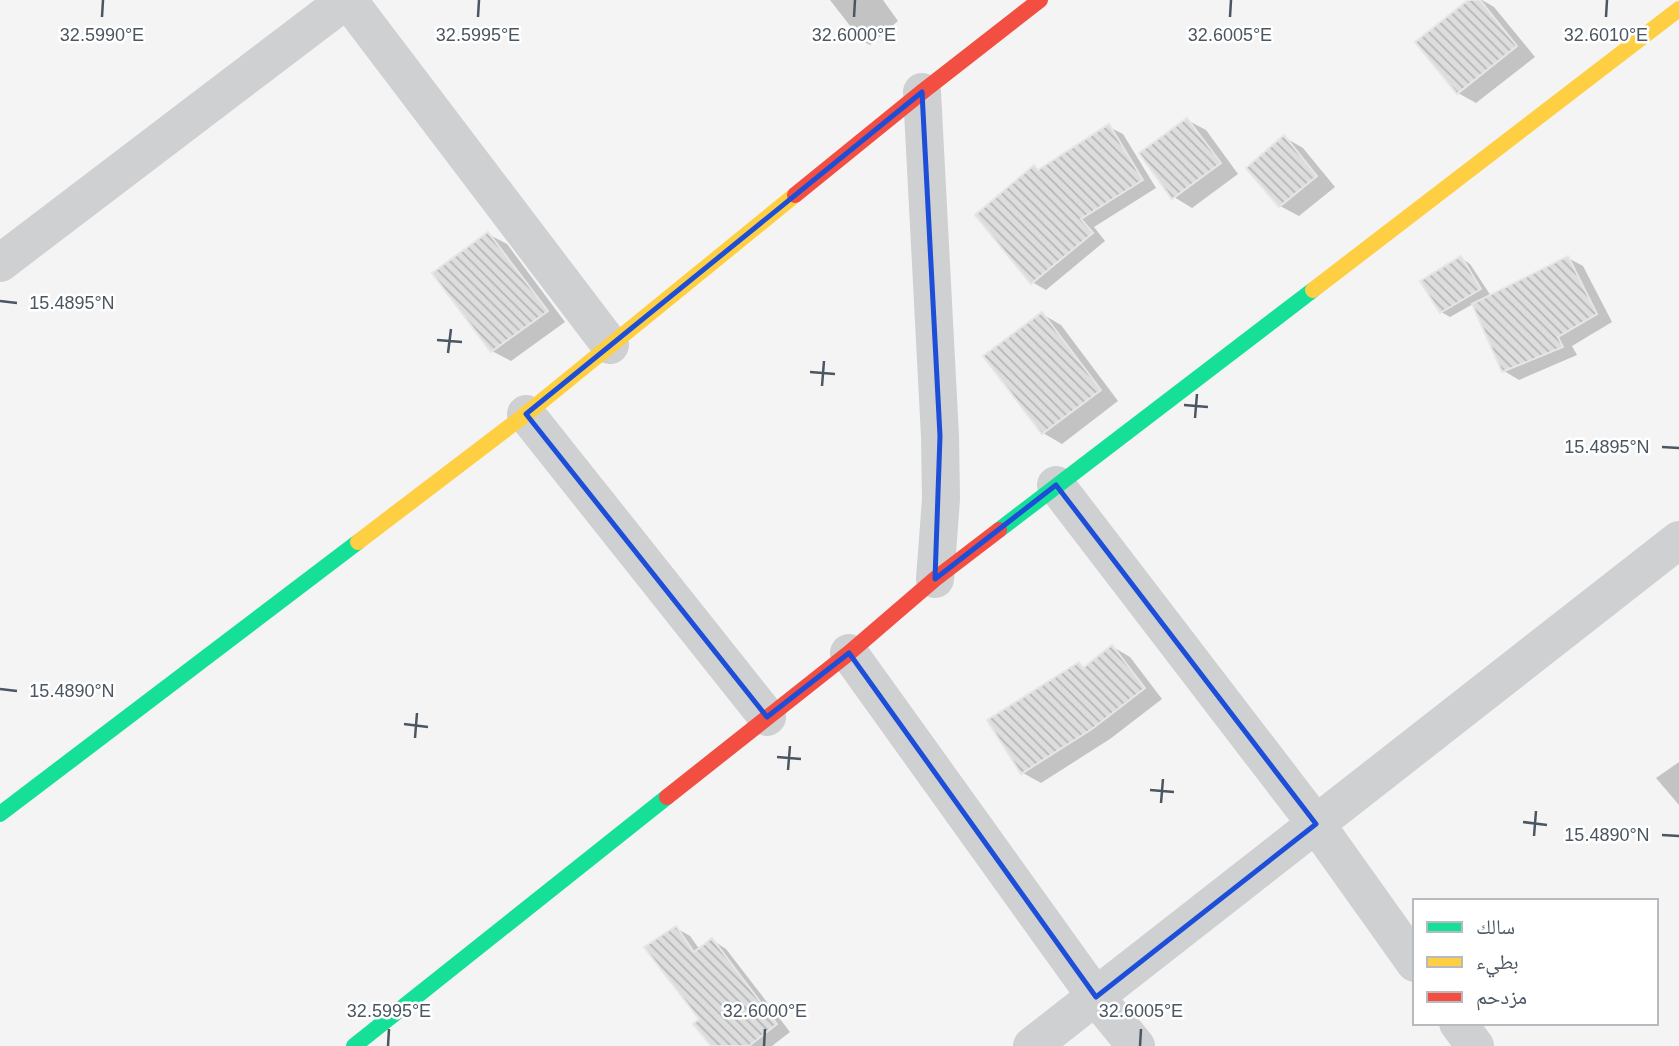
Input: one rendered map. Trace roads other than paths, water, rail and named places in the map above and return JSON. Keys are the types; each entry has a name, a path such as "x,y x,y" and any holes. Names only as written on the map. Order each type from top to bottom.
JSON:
{"street":[{"path":"0,262 347,0 610,345"},
{"path":"0,814 526,414 922,92 1040,0"},
{"path":"354,1046 849,653 935,579 1679,9"},
{"path":"922,92 940,436 941,499 935,579"},
{"path":"526,414 767,718"},
{"path":"1056,485 1315,824 1413,960"},
{"path":"1032,1046 1679,540"},
{"path":"849,653 1096,997 1136,1046"},
{"path":"1459,1025 1475,1046"}]}
